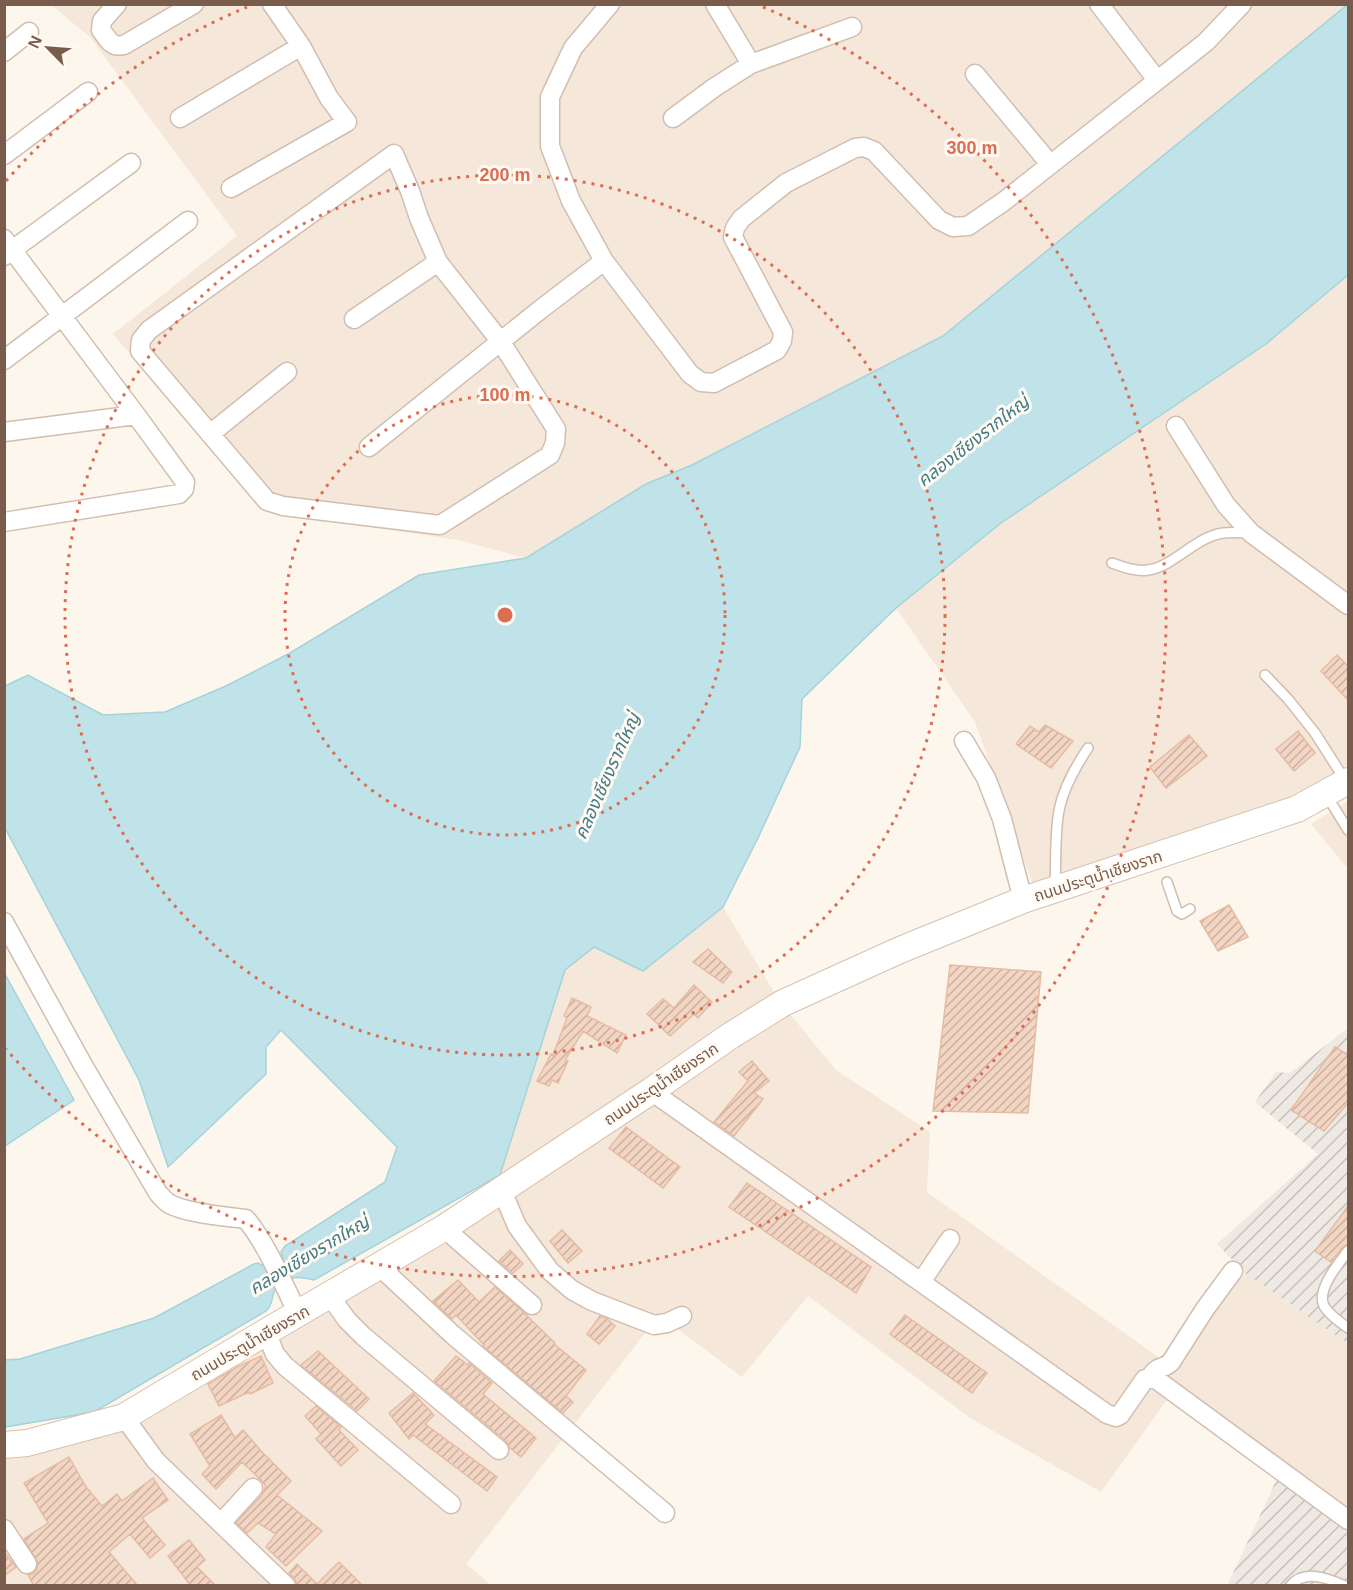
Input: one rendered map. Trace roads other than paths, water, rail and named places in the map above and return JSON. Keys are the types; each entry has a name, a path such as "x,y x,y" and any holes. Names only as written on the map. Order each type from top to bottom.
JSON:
{"street":[{"path":"117,4 102,21 101,30 111,44 118,46 124,45 194,4"},
{"path":"231,188 347,122 329,98 301,46 272,4"},
{"path":"610,4 573,48 550,96 550,146 571,201 604,261 690,374 701,382 714,383 777,350 782,341 783,332 733,237 735,228 741,219 786,183 855,148 864,147 874,151 939,220 953,227 968,226 1003,202 1206,42 1242,4"},
{"path":"715,4 751,64"},
{"path":"1100,4 1157,80"},
{"path":"673,118 751,64 852,27"},
{"path":"4,52 29,32"},
{"path":"180,118 301,46"},
{"path":"975,74 1050,164"},
{"path":"4,155 88,92"},
{"path":"394,154 410,191 418,218 438,262 501,342 556,429 555,443 550,454 440,525 283,506 267,501 140,351 141,340 149,330 394,154"},
{"path":"4,522 179,494 183,489 184,482 136,415 63,316 7,248 131,164"},
{"path":"4,360 188,221"},
{"path":"369,447 604,261"},
{"path":"354,319 438,262"},
{"path":"210,434 286,372"},
{"path":"4,432 136,415"},
{"path":"1176,426 1226,505 1251,533 1348,604"},
{"path":"964,741 986,778 1002,819 1023,900"},
{"name":"ถนนประตูน้ำเชียงราก","path":"4,1445 27,1443 124,1417 444,1228 730,1036 783,1003 900,950 1023,900 1160,860 1297,809 1340,786"},
{"path":"4,922 83,1065 158,1193 169,1204 191,1211 246,1219 253,1227 274,1265 298,1314"},
{"path":"651,1091 1112,1416 1120,1415 1145,1379 1157,1380 1348,1520"},
{"path":"502,1191 517,1226 550,1271 573,1290 592,1301 654,1325 667,1323 682,1316"},
{"path":"444,1228 532,1305"},
{"path":"921,1282 950,1239"},
{"path":"380,1267 453,1335 664,1513"},
{"path":"1150,1378 1157,1368 1171,1362 1233,1271"},
{"path":"330,1296 347,1320 363,1336 499,1450"},
{"path":"266,1332 275,1354 285,1366 451,1504"},
{"path":"124,1417 156,1461 286,1586"},
{"path":"221,1523 253,1488"},
{"path":"4,1529 27,1564"}],"lane":[{"path":"1112,563 1128,568 1149,570 1160,566 1193,545 1222,533 1251,533"},
{"path":"1265,675 1315,733 1340,786 1348,830"},
{"path":"1055,889 1058,816 1063,794 1088,748"},
{"path":"1167,882 1177,911 1184,913 1190,909"},
{"path":"1348,1251 1332,1272 1322,1296 1322,1302 1329,1314 1348,1328"},
{"path":"1290,1586 1295,1580 1308,1576 1321,1576 1345,1586"}],"water":[{"name":"คลองเชียงรากใหญ่","path":"1347,5 1348,275 1266,344 1001,523 896,608 802,699 800,747 723,907 643,971 594,947 565,970 500,1175 314,1280 298,1277 282,1283 276,1289 266,1311 94,1412 5,1427 4,1360 20,1359 154,1318 254,1264 258,1263 269,1269 283,1260 281,1252 285,1246 385,1182 397,1147 281,1030 266,1047 266,1074 168,1167 139,1080 5,828 5,686 28,675 103,715 165,712 226,686 290,653 419,575 526,558 646,484 692,465 943,336"},
{"path":"5,974 74,1100 4,1146"}]}
